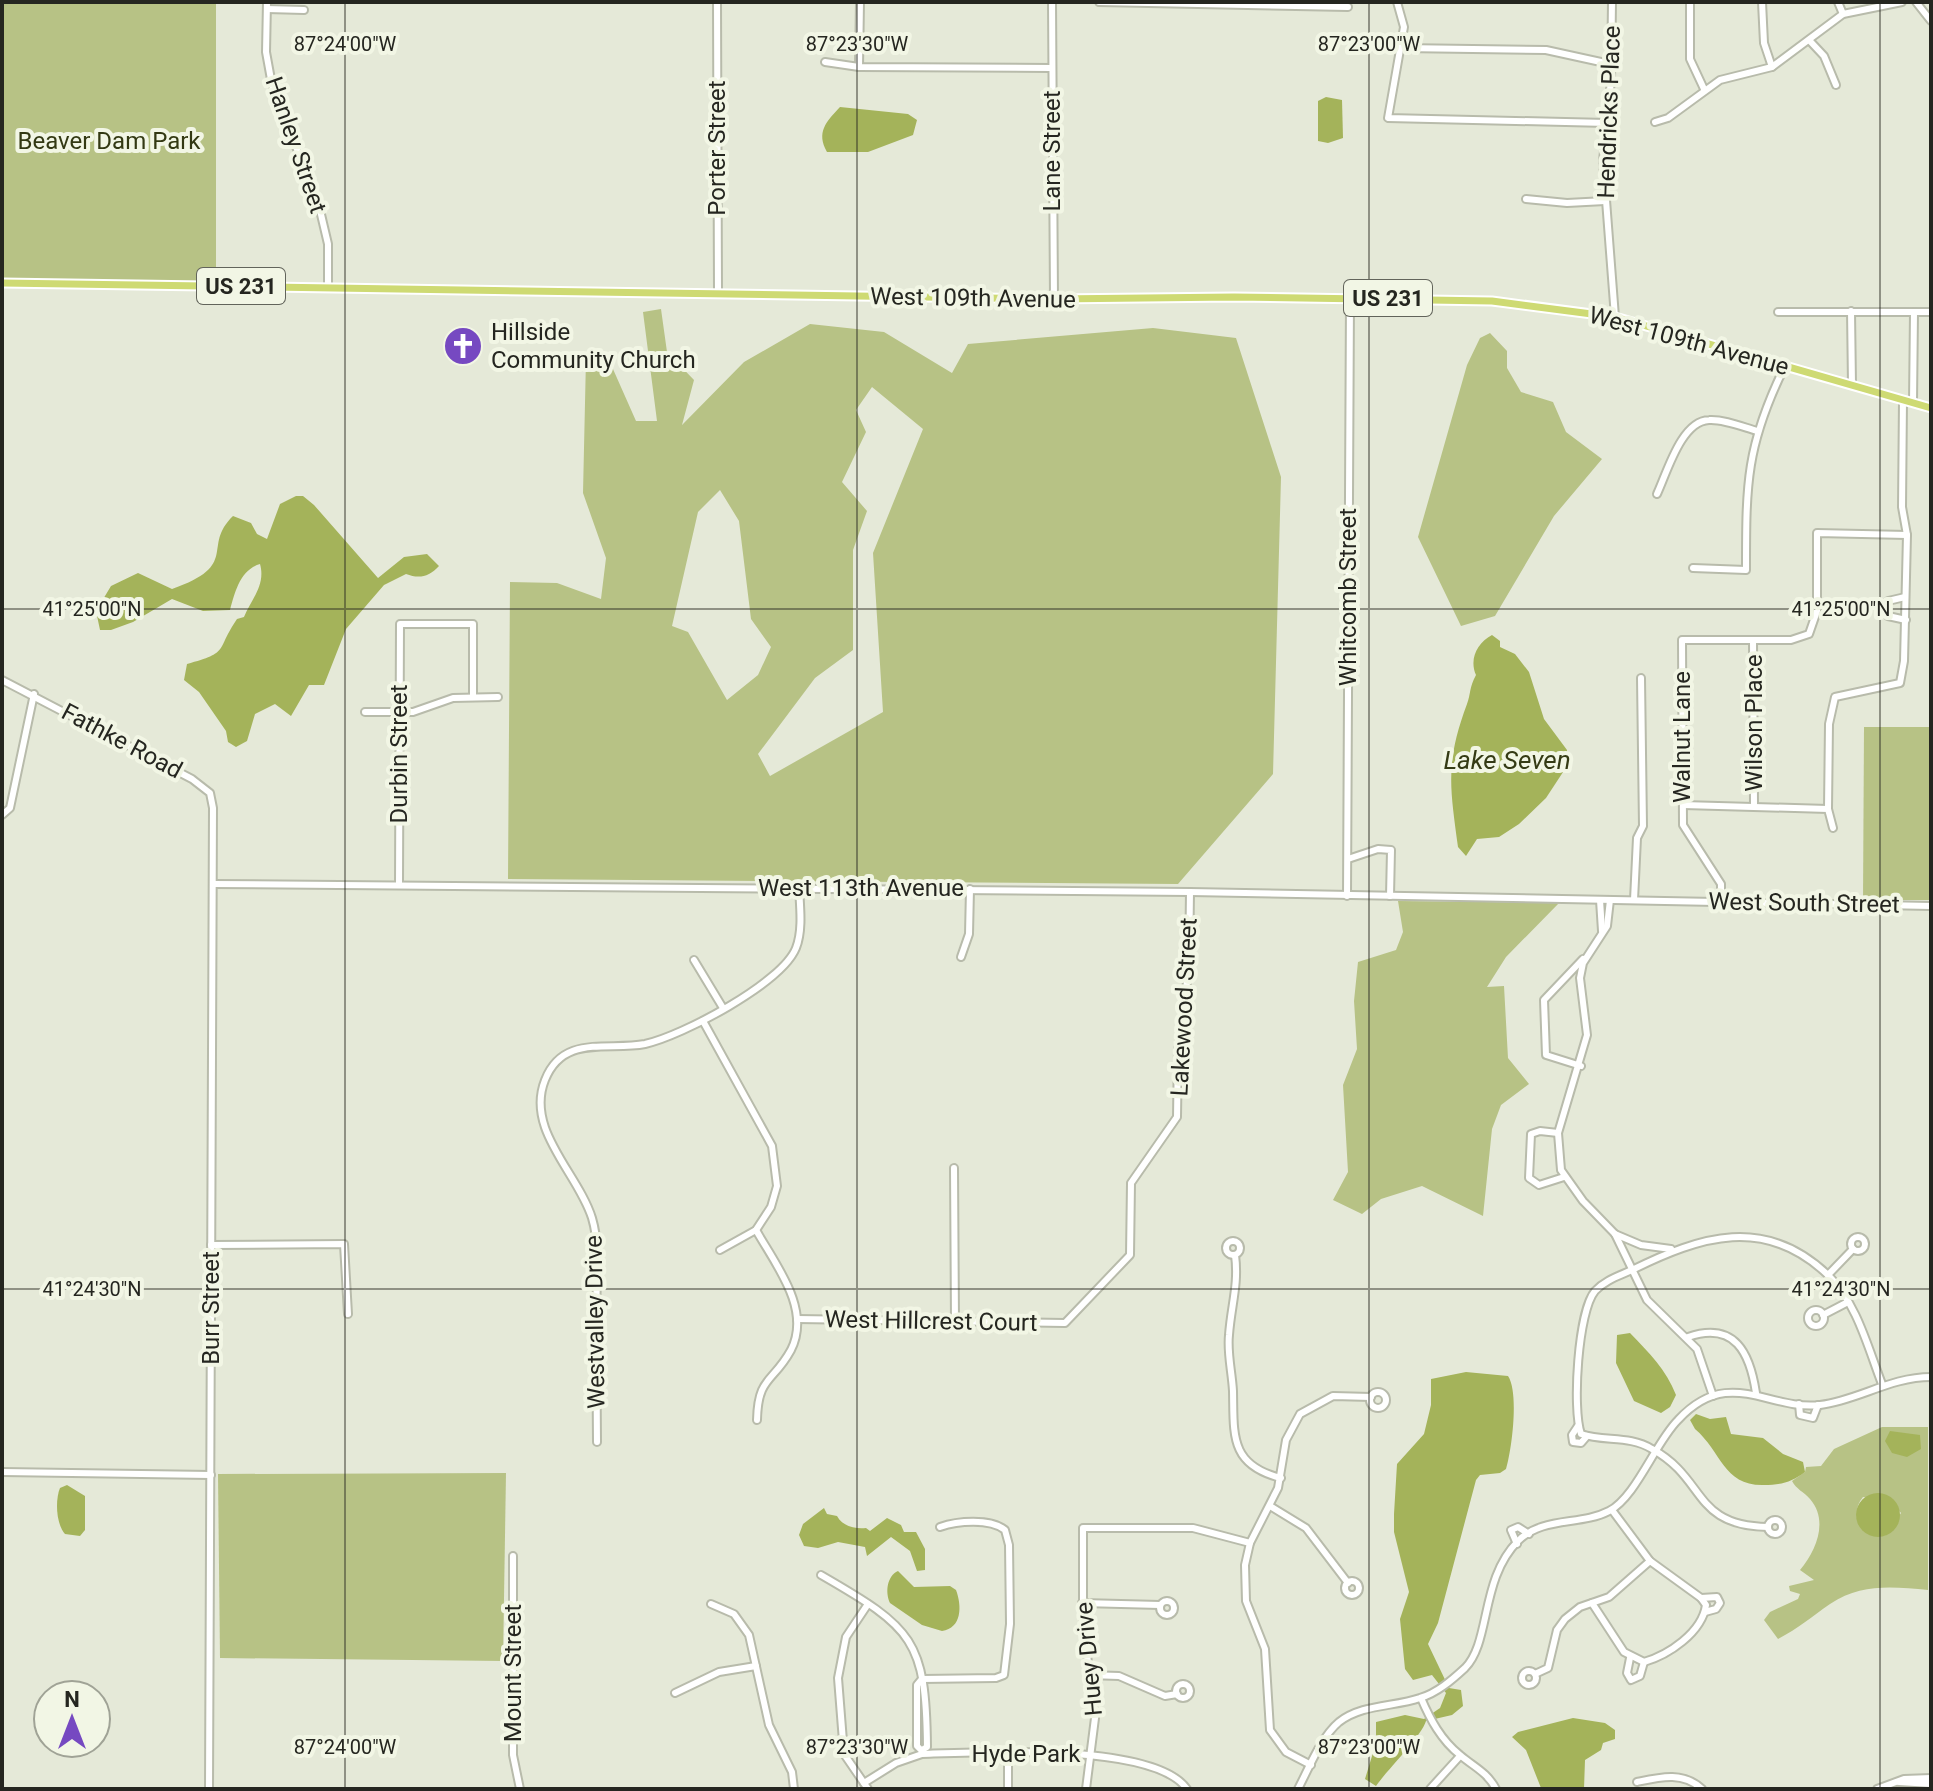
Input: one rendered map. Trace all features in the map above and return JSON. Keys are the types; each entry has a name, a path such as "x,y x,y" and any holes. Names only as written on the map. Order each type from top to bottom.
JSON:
{"main road":[{"name":"West 109th Avenue","path":"2,283 1054,299 1492,301 1615,317 1931,408"}],"street":[{"name":"Porter Street","path":"717,2 718,294"},
{"path":"859,67 860,2"},
{"name":"Lane Street","path":"1052,2 1054,299"},
{"path":"1099,2 1348,7"},
{"path":"1397,2 1404,27 1388,118 1607,123"},
{"name":"Hendricks Place","path":"1612,2 1603,161 1615,317"},
{"path":"1690,2 1690,59 1704,89"},
{"path":"1762,2 1764,43 1772,67"},
{"path":"1838,2 1843,14"},
{"path":"1655,122 1668,118 1720,80 1772,67 1843,14 1902,2"},
{"path":"1916,2 1931,21"},
{"path":"267,5 304,10"},
{"name":"Hanley Street","path":"267,5 266,52 272,85 319,206 328,244 328,287"},
{"path":"1809,40 1824,56 1836,85"},
{"path":"1401,48 1546,50 1610,64"},
{"path":"825,62 859,67 1052,68"},
{"path":"1526,199 1567,203 1605,201"},
{"name":"Whitcomb Street","path":"1347,896 1350,298"},
{"path":"1851,311 1852,385"},
{"path":"1778,312 1931,312"},
{"path":"1913,403 1914,312"},
{"path":"1693,568 1746,570 1747,474 1757,431 1785,366"},
{"path":"1833,828 1828,809 1829,724 1835,697 1900,683 1906,620 1907,535 1902,507 1903,400"},
{"path":"1657,494 1687,433 1697,424 1712,420 1757,431"},
{"name":"Walnut Lane","path":"1721,901 1717,876 1683,825 1682,640 1791,640 1809,634 1817,611 1817,533 1907,535"},
{"path":"1905,597 1888,601 1885,606 1888,616 1906,620"},
{"name":"Durbin Street","path":"399,885 400,624 473,624 473,696"},
{"name":"Wilson Place","path":"1753,640 1754,806"},
{"path":"1634,900 1637,838 1643,826 1641,678"},
{"name":"Fathke Road","path":"2,680 34,694 201,785 210,793 213,826"},
{"path":"2,815 10,808 34,694"},
{"path":"365,712 426,709 453,698 498,697"},
{"path":"1683,805 1828,809"},
{"name":"Burr Street","path":"209,1789 213,826"},
{"path":"1348,859 1378,849 1391,850 1390,896"},
{"name":"West 113th Avenue","path":"213,884 970,889 1600,900"},
{"name":"Westvalley Drive","path":"597,1442 597,1247 593,1222 540,1116 545,1078 565,1054 593,1045 642,1045 703,1021 764,985 782,969 796,949 800,923 799,888"},
{"path":"961,957 969,934 970,889"},
{"name":"Lakewood Street","path":"1065,1323 1130,1255 1131,1183 1177,1117 1178,1050 1189,967 1190,892"},
{"path":"1600,900 1603,935"},
{"name":"West South Street","path":"1600,900 1931,906"},
{"path":"1581,1066 1546,1055 1543,1048 1544,1000 1603,935 1610,900"},
{"path":"1590,952 1580,978 1588,1023 1581,1066 1558,1133 1558,1156 1564,1177 1615,1234 1647,1300 1688,1337 1704,1363 1713,1396"},
{"path":"694,960 723,1008"},
{"path":"1563,978 1580,978"},
{"path":"703,1021 772,1146 777,1186 771,1207 756,1230 720,1250"},
{"path":"1558,1133 1540,1131 1531,1134 1529,1178 1539,1185 1564,1177"},
{"path":"954,1168 955,1322"},
{"path":"756,1230 793,1297 797,1319 792,1348 758,1394 757,1420"},
{"path":"1615,1234 1641,1245 1675,1249"},
{"path":"1768,1527 1745,1527 1722,1519 1704,1506 1688,1477 1655,1450 1631,1439 1582,1432 1583,1313 1595,1291 1613,1277 1675,1249 1716,1237 1766,1240 1805,1256 1828,1275 1848,1302 1882,1384"},
{"path":"211,1245 344,1244 348,1314"},
{"path":"1828,1275 1853,1249"},
{"path":"1235,1255 1237,1294 1229,1334 1232,1427 1241,1454 1252,1466 1281,1478"},
{"path":"1823,1315 1848,1302"},
{"name":"West Hillcrest Court","path":"797,1319 1065,1323"},
{"path":"1688,1337 1703,1332 1732,1339 1743,1348 1756,1393"},
{"path":"1298,1789 1332,1730 1349,1716 1421,1698 1436,1691 1468,1665 1476,1649 1493,1579 1517,1544 1529,1534 1564,1520 1593,1517 1612,1510 1632,1487 1677,1420 1694,1405 1713,1396 1756,1393 1799,1404 1818,1405 1882,1384 1931,1377"},
{"path":"1311,1765 1280,1746 1270,1730 1265,1649 1244,1591 1250,1543 1281,1478 1286,1440 1300,1414 1333,1396 1371,1397"},
{"path":"1799,1404 1800,1415 1806,1419 1813,1418 1818,1405"},
{"path":"2,1472 211,1475"},
{"path":"1270,1506 1306,1528 1348,1583"},
{"path":"1612,1510 1650,1561 1701,1598 1705,1609"},
{"path":"922,1679 996,1678 1004,1675 1009,1656 1009,1545 1005,1530 989,1524 952,1523 940,1527"},
{"path":"1517,1544 1511,1530 1518,1527 1529,1534"},
{"name":"Huey Drive","path":"1086,1789 1095,1718 1082,1603 1083,1528 1193,1528 1250,1543"},
{"name":"Mount Street","path":"513,1556 513,1755 520,1789"},
{"path":"1535,1674 1548,1668 1557,1630 1565,1619 1609,1597 1650,1561"},
{"path":"821,1575 868,1604 906,1634 921,1663 922,1679 917,1685 917,1746 922,1752"},
{"path":"1701,1598 1717,1597 1720,1603 1716,1609 1705,1609"},
{"path":"1082,1603 1160,1605"},
{"path":"1592,1603 1630,1658 1644,1662 1666,1653 1684,1638 1705,1609"},
{"path":"711,1604 742,1622 749,1635 769,1725 792,1772 794,1789"},
{"path":"866,1786 844,1754 838,1678 846,1637 868,1604"},
{"path":"1630,1658 1627,1673 1631,1680 1640,1676 1644,1662"},
{"path":"675,1693 719,1672 756,1666"},
{"path":"1088,1675 1119,1676 1165,1696 1177,1694"},
{"path":"1421,1698 1434,1725 1460,1756 1485,1773 1496,1789"},
{"name":"Hyde Park","path":"866,1786 896,1763 922,1752 1091,1754 1167,1771 1187,1789"},
{"path":"1008,1754 1008,1789"},
{"path":"1430,1789 1460,1756"},
{"path":"1637,1782 1675,1777 1692,1780 1702,1789"},
{"path":"1877,1789 1899,1782 1931,1778"},
{"path":"1899,1782 1931,1784"}],"green space":[{"name":"Beaver Dam Park","path":"2,2 216,2 216,283 2,280"},
{"path":"661,309 667,352 694,380 682,425 744,362 810,324 884,332 952,373 968,344 1153,328 1236,338 1281,477 1273,774 1178,884 508,879 510,582 557,583 601,599 606,558 583,493 586,358 605,351 636,421 657,421 643,312","holes":["872,387 923,429 873,553 883,712 770,776 758,754 815,678 853,650 853,550 867,511 842,482 866,432 856,410","720,490 739,521 751,619 771,647 758,675 727,700 688,632 672,626 698,512"]},
{"path":"1490,333 1507,351 1507,368 1521,392 1553,402 1566,432 1602,459 1554,516 1495,616 1461,626 1418,537 1467,365 1480,338"},
{"path":"1864,727 1931,727 1931,900 1863,900"},
{"path":"1398,901 1559,903 1506,957 1487,987 1504,986 1508,1058 1529,1084 1501,1105 1492,1129 1483,1216 1422,1186 1381,1199 1362,1214 1333,1200 1348,1172 1343,1085 1357,1049 1354,1001 1358,962 1396,950 1403,932"},
{"path":"1882,1427 1928,1427 1928,1590 1890,1588 1854,1593 1830,1604 1778,1639 1764,1620 1770,1612 1798,1599 1800,1594 1790,1591 1789,1586 1814,1580 1800,1570 1815,1545 1819,1526 1816,1508 1792,1481 1805,1472 1806,1467 1821,1466 1834,1449","holes":["1863,1497 1891,1500 1901,1513 1886,1535 1870,1535 1864,1531 1857,1519 1858,1504"]},
{"path":"506,1473 503,1661 220,1658 218,1474"}],"water":[{"path":"1326,97 1342,100 1343,138 1328,143 1318,141 1318,101"},
{"path":"840,107 908,114 917,120 913,135 868,152 827,152 823,133"},
{"path":"303,496 314,505 378,578 404,557 427,554 439,566 428,575 406,574 384,585 346,629 324,685 309,685 291,716 275,704 255,714 247,741 236,747 228,742 226,731 199,692 184,680 187,664 216,653 237,619 244,617 259,586 260,564 243,576 230,610 203,611 172,599 133,622 111,630 100,630 96,611 111,586 138,573 172,589 206,572 213,564 224,527 233,516 251,523 257,534 267,539 280,504"},
{"name":"Lake Seven","path":"1492,635 1500,641 1500,647 1515,654 1529,672 1544,719 1567,750 1567,766 1546,798 1519,824 1499,837 1477,839 1466,856 1458,847 1452,759 1476,675 1473,663 1476,652 1482,642"},
{"path":"1630,1333 1662,1369 1676,1395 1670,1407 1661,1413 1634,1401 1616,1363 1617,1335"},
{"path":"1466,1372 1508,1376 1514,1407 1506,1469 1500,1473 1480,1475 1476,1480 1438,1623 1428,1644 1449,1688 1461,1690 1463,1706 1452,1715 1426,1721 1418,1736 1376,1786 1365,1779 1376,1743 1376,1722 1405,1715 1424,1719 1440,1708 1446,1693 1432,1675 1413,1680 1405,1669 1400,1619 1409,1592 1394,1532 1397,1464 1424,1434 1431,1405 1431,1379"},
{"path":"1696,1414 1710,1419 1726,1417 1731,1434 1763,1438 1783,1454 1803,1462 1805,1472 1791,1481 1776,1484 1750,1484 1740,1480 1731,1474 1695,1429 1690,1420"},
{"path":"1890,1431 1920,1435 1921,1449 1907,1457 1892,1453 1885,1441"},
{"path":"67,1485 85,1496 85,1530 80,1536 65,1534 58,1518 58,1493 60,1488"},
{"path":"1878,1493 1893,1500 1900,1515 1893,1530 1878,1537 1863,1530 1856,1515 1863,1500"},
{"path":"824,1508 827,1514 837,1516 850,1526 870,1531 887,1518 901,1525 904,1532 916,1532 925,1549 925,1570 917,1571 910,1551 891,1537 867,1556 865,1547 838,1542 818,1548 804,1546 799,1535 803,1524"},
{"path":"898,1571 914,1587 950,1586 956,1590 959,1615 953,1626 942,1631 922,1625 890,1603 888,1585"},
{"path":"1573,1718 1605,1723 1615,1730 1615,1739 1603,1743 1601,1750 1585,1760 1584,1789 1541,1788 1526,1750 1512,1737 1518,1732"}],"place":[{"name":"Hillside Community Church","path":"463,346"}]}
